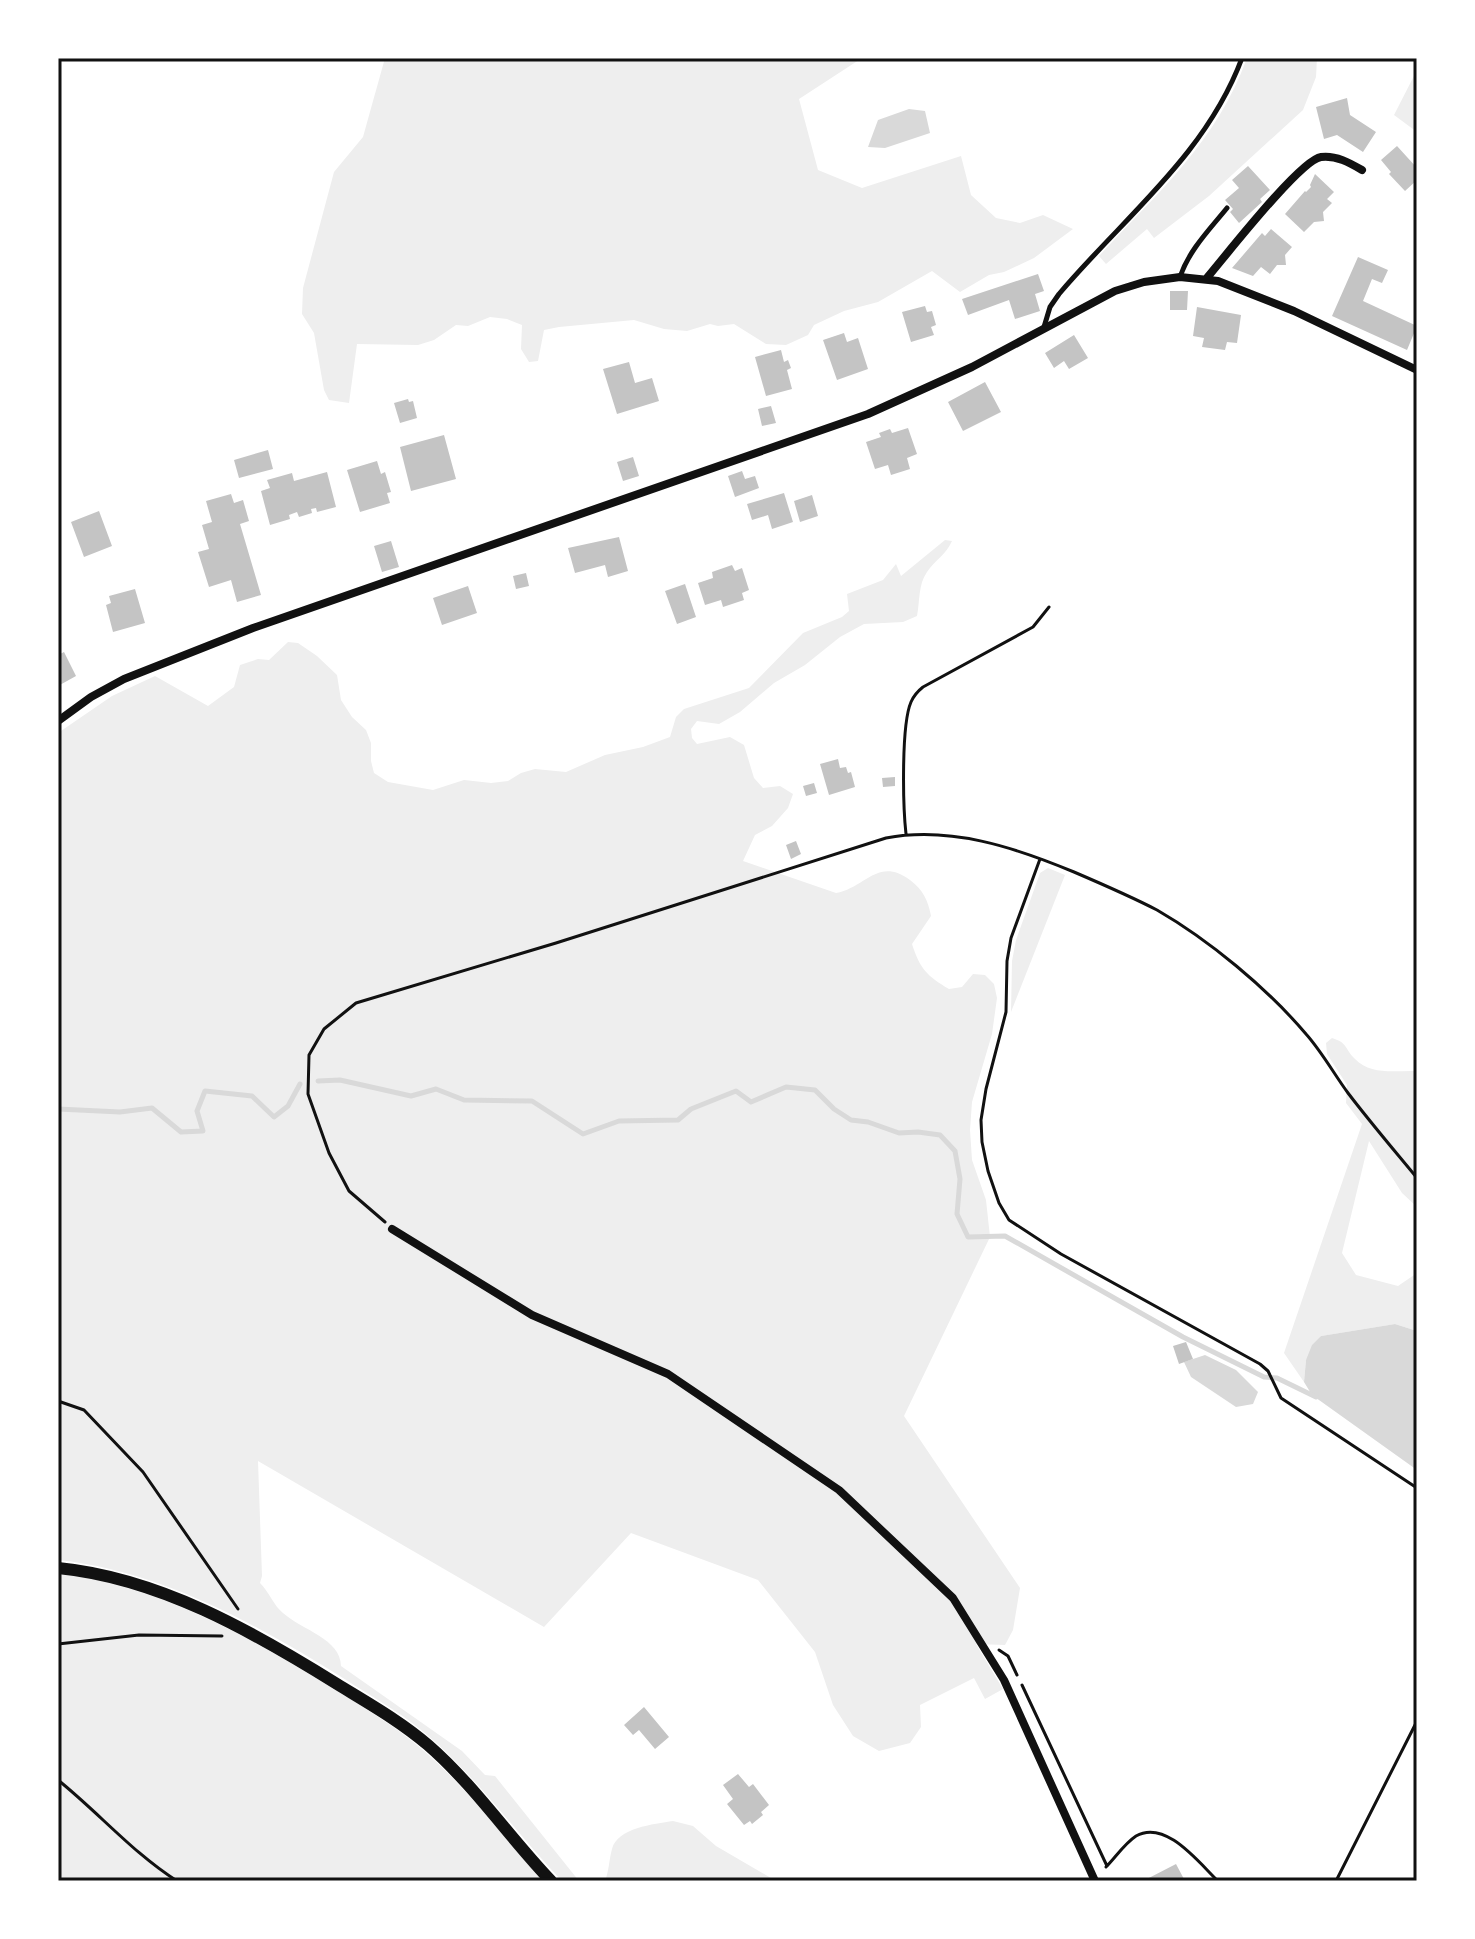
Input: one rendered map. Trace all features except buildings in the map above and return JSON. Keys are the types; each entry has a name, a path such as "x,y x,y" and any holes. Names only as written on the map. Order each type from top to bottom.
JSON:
{"street":[{"path":"1206,279 1297,173 1316,158 1335,158 1362,170"},
{"path":"58,721 107,687 253,628 868,414 972,367 1044,327 1130,286 1180,277 1206,279 1284,306 1417,370"},
{"path":"392,1229 532,1315 668,1374 839,1490 953,1598 1004,1680 1094,1878"},
{"path":"58,1568 122,1578 207,1612 304,1663 390,1717 450,1766 551,1881"}],"lane":[{"path":"1044,327 1050,307 1059,294 1185,158 1216,116 1242,58"},
{"path":"1180,277 1185,264 1227,208"}],"path":[{"path":"906,834 904,789 908,711 913,697 923,687 1033,627 1049,607"},
{"path":"392,1229 349,1191 329,1153 308,1094 309,1055 324,1029 356,1003 906,834 938,834 974,840 1040,858 1131,897 1200,938 1307,1034 1348,1092 1417,1178"},
{"path":"1040,858 1011,938 1007,961 1006,1012 981,1120 988,1171 999,1203 1009,1220 1035,1239 1260,1364 1268,1371 1281,1398 1417,1488"},
{"path":"58,1401 84,1410 143,1472 243,1616"},
{"path":"58,1644 139,1635 233,1636"},
{"path":"984,1648 1004,1651 1008,1656 1107,1866"},
{"path":"1336,1881 1417,1721"},
{"path":"58,1780 125,1842 177,1881"},
{"path":"1094,1878 1130,1841 1140,1834 1157,1833 1175,1842 1218,1881"}],"shaded area":[{"path":"385,58 862,58 799,99 818,170 862,188 961,156 971,195 996,218 1020,223 1043,215 1073,229 1034,258 1004,272 989,275 960,292 932,271 878,302 844,311 814,325 808,335 786,345 766,344 734,324 710,324 687,331 664,329 634,320 544,330 538,361 529,362 521,349 522,325 490,317 468,326 456,325 434,340 418,345 357,344 349,403 329,400 324,390 314,333 302,314 303,288 334,172 363,137"},
{"path":"1247,58 1317,58 1316,77 1303,110 1209,196 1154,238 1147,229 1106,264 1099,256 1202,141 1219,116"},
{"path":"1417,70 1417,132 1394,115"},
{"path":"909,109 925,111 930,133 885,148 868,147 878,120"},
{"path":"945,540 952,541 924,577 917,616 903,622 864,624 774,683 740,712 719,724 697,721 691,729 692,738 697,744 730,737 744,745 754,778 763,788 780,786 793,794 788,808 772,826 755,835 743,861 836,893 880,872 899,873 918,888 930,910 931,916 912,944 925,971 949,989 962,987 973,974 985,975 994,984 997,998 992,1034 972,1102 970,1130 972,1160 986,1200 990,1237 904,1416 1020,1588 1013,1630 1005,1645 976,1644 1003,1689 985,1699 974,1678 920,1705 921,1727 910,1743 879,1751 853,1736 833,1705 815,1652 758,1580 631,1533 544,1627 258,1461 260,1583 277,1607 328,1642 335,1649 341,1666 462,1751 485,1775 495,1776 579,1881 562,1881 451,1757 413,1723 378,1700 276,1638 207,1603 134,1575 58,1560 58,733 112,696 155,676 208,706 234,687 240,665 258,659 269,660 288,642 298,643 337,675 341,700 352,717 366,730 371,743 374,773 388,782 433,790 464,780 508,781 535,769 566,772 605,755 643,747 670,737 676,717 684,709 749,688 803,633 849,611 847,594 883,580 896,564 901,576"},
{"path":"1048,868 1065,875 1011,1012 1012,961 1016,940 1040,873"},
{"path":"1332,1038 1369,1068 1417,1071 1417,1207 1402,1193 1369,1141 1342,1253 1356,1275 1398,1286 1417,1273 1417,1331 1395,1324 1321,1336 1306,1360 1304,1382 1284,1353 1362,1124 1346,1103 1347,1085 1327,1054 1326,1043"},
{"path":"1395,1324 1417,1331 1417,1470 1312,1395 1304,1382 1306,1360 1312,1345 1321,1336"},
{"path":"1205,1355 1236,1370 1258,1392 1253,1404 1236,1407 1191,1377 1184,1362"},
{"path":"58,1574 131,1589 201,1616 268,1650 367,1710 412,1741 455,1780 542,1881 58,1881"},
{"path":"673,1821 693,1826 716,1846 776,1881 605,1881 612,1849 621,1836 637,1828"}],"waterway":[{"path":"318,1081 340,1080 411,1096 436,1089 464,1100 532,1101 583,1134 619,1121 678,1120 691,1109 736,1091 751,1102 786,1087 815,1090 834,1109 851,1120 868,1122 899,1133 940,1135 955,1151 960,1179 957,1214 968,1237 1005,1236 1183,1337 1264,1377 1277,1378 1316,1397"},
{"path":"58,1109 120,1112 152,1108 181,1132 203,1131 197,1111 205,1091 252,1096 274,1117 288,1106 300,1084"}]}
